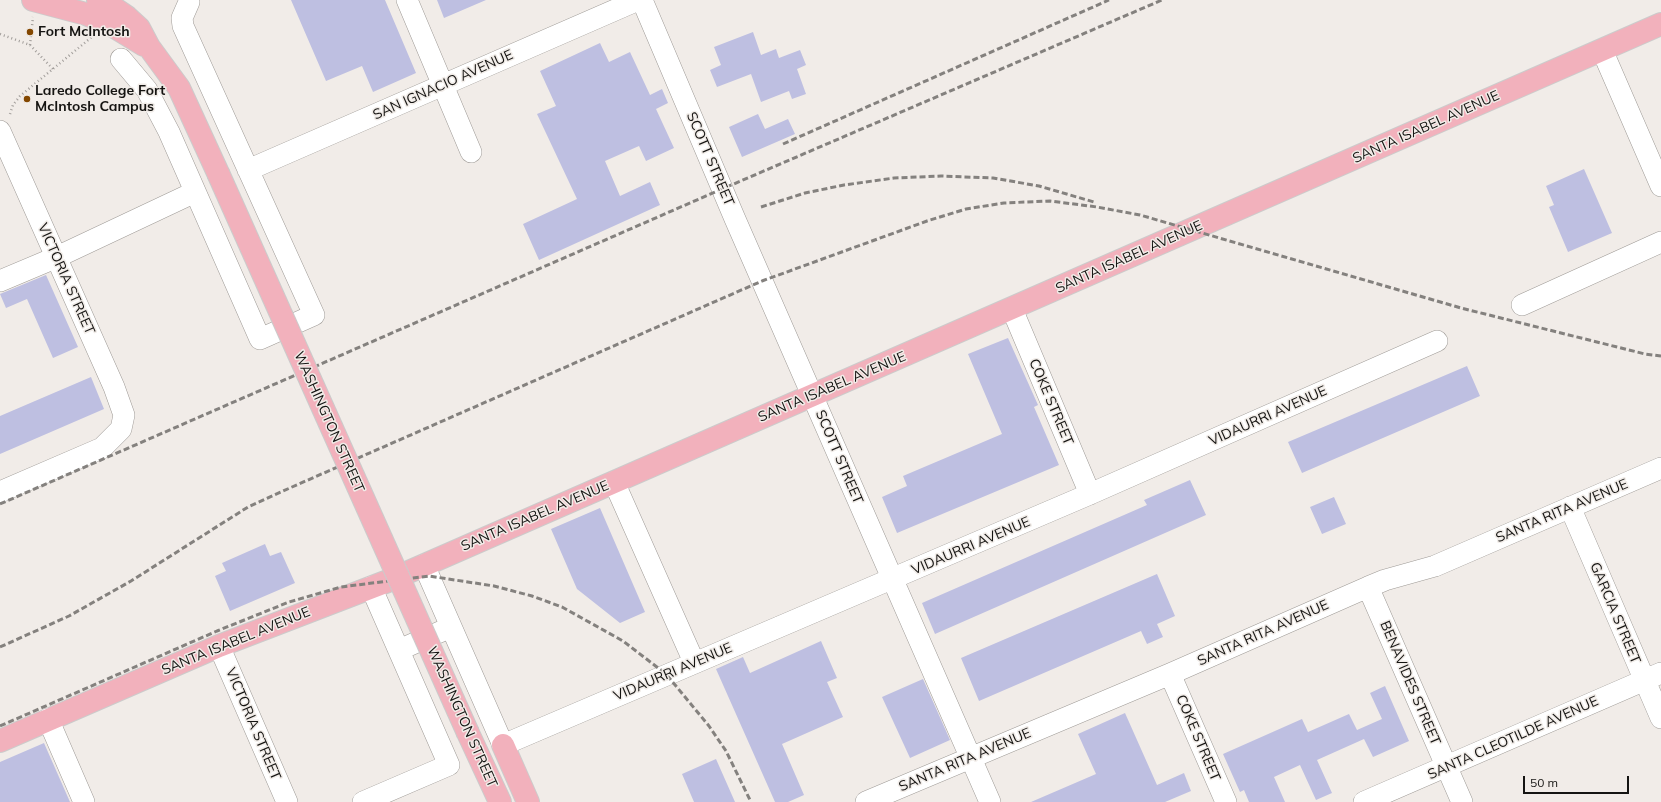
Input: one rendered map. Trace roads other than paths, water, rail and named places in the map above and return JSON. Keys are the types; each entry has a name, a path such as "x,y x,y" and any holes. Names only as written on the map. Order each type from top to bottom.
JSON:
{"main road":[{"path":"98,0 127,17 139,28 148,47"},
{"path":"33,6 86,14 113,26 148,47"},
{"name":"SANTA ISABEL AVENUE","path":"0,741 219,646 371,587 812,395 1012,310 1661,24"},
{"name":"WASHINGTON STREET","path":"148,47 179,88 500,802"},
{"path":"503,745 528,802"}],"street":[{"path":"407,0 471,152"},
{"name":"SAN IGNACIO AVENUE","path":"248,170 638,0"},
{"name":"SCOTT STREET","path":"642,0 892,580 990,802"},
{"path":"121,59 147,90 169,132 260,339 314,315 183,26 182,18 189,2"},
{"path":"1602,50 1661,186"},
{"name":"VICTORIA STREET","path":"0,492 102,448 121,429 124,415 114,387 57,257 5,122"},
{"path":"0,281 57,257 195,192"},
{"path":"1522,305 1661,242"},
{"name":"COKE STREET","path":"1012,310 1090,494"},
{"name":"VIDAURRI AVENUE","path":"503,745 694,662 892,580 1437,341"},
{"name":"SANTA RITA AVENUE","path":"866,802 1170,674 1377,583 1435,566 1661,468"},
{"path":"614,482 694,662"},
{"name":"GARCIA STREET","path":"1570,507 1653,677 1661,718"},
{"name":"WASHINGTON STREET","path":"424,564 503,745"},
{"name":"BENAVIDES STREET","path":"1377,583 1446,766 1462,802"},
{"path":"363,802 449,765 371,587"},
{"path":"399,650 451,627"},
{"name":"VICTORIA STREET","path":"219,646 287,802"},
{"name":"COKE STREET","path":"1170,674 1226,802"},
{"name":"SANTA CLEOTILDE AVENUE","path":"1364,802 1653,677"},
{"path":"48,719 84,802"}],"railway":[{"path":"783,144 1109,0"},
{"path":"0,504 722,189 1162,0"},
{"path":"761,207 805,193 844,185 894,178 941,176 993,178 1039,186 1094,202"},
{"path":"0,647 69,616 131,581 248,507 292,487 762,281 927,221 966,209 1004,203 1050,201 1097,207 1140,215 1461,308 1645,354 1661,356"},
{"path":"0,726 217,631 289,602 341,587 429,576 494,586 532,596 562,607 623,641 666,674 709,726 726,751 751,802"}],"place":[{"name":"Fort McIntosh","path":"30,32"},
{"name":"Laredo College Fort McIntosh Campus","path":"27,99"}]}
